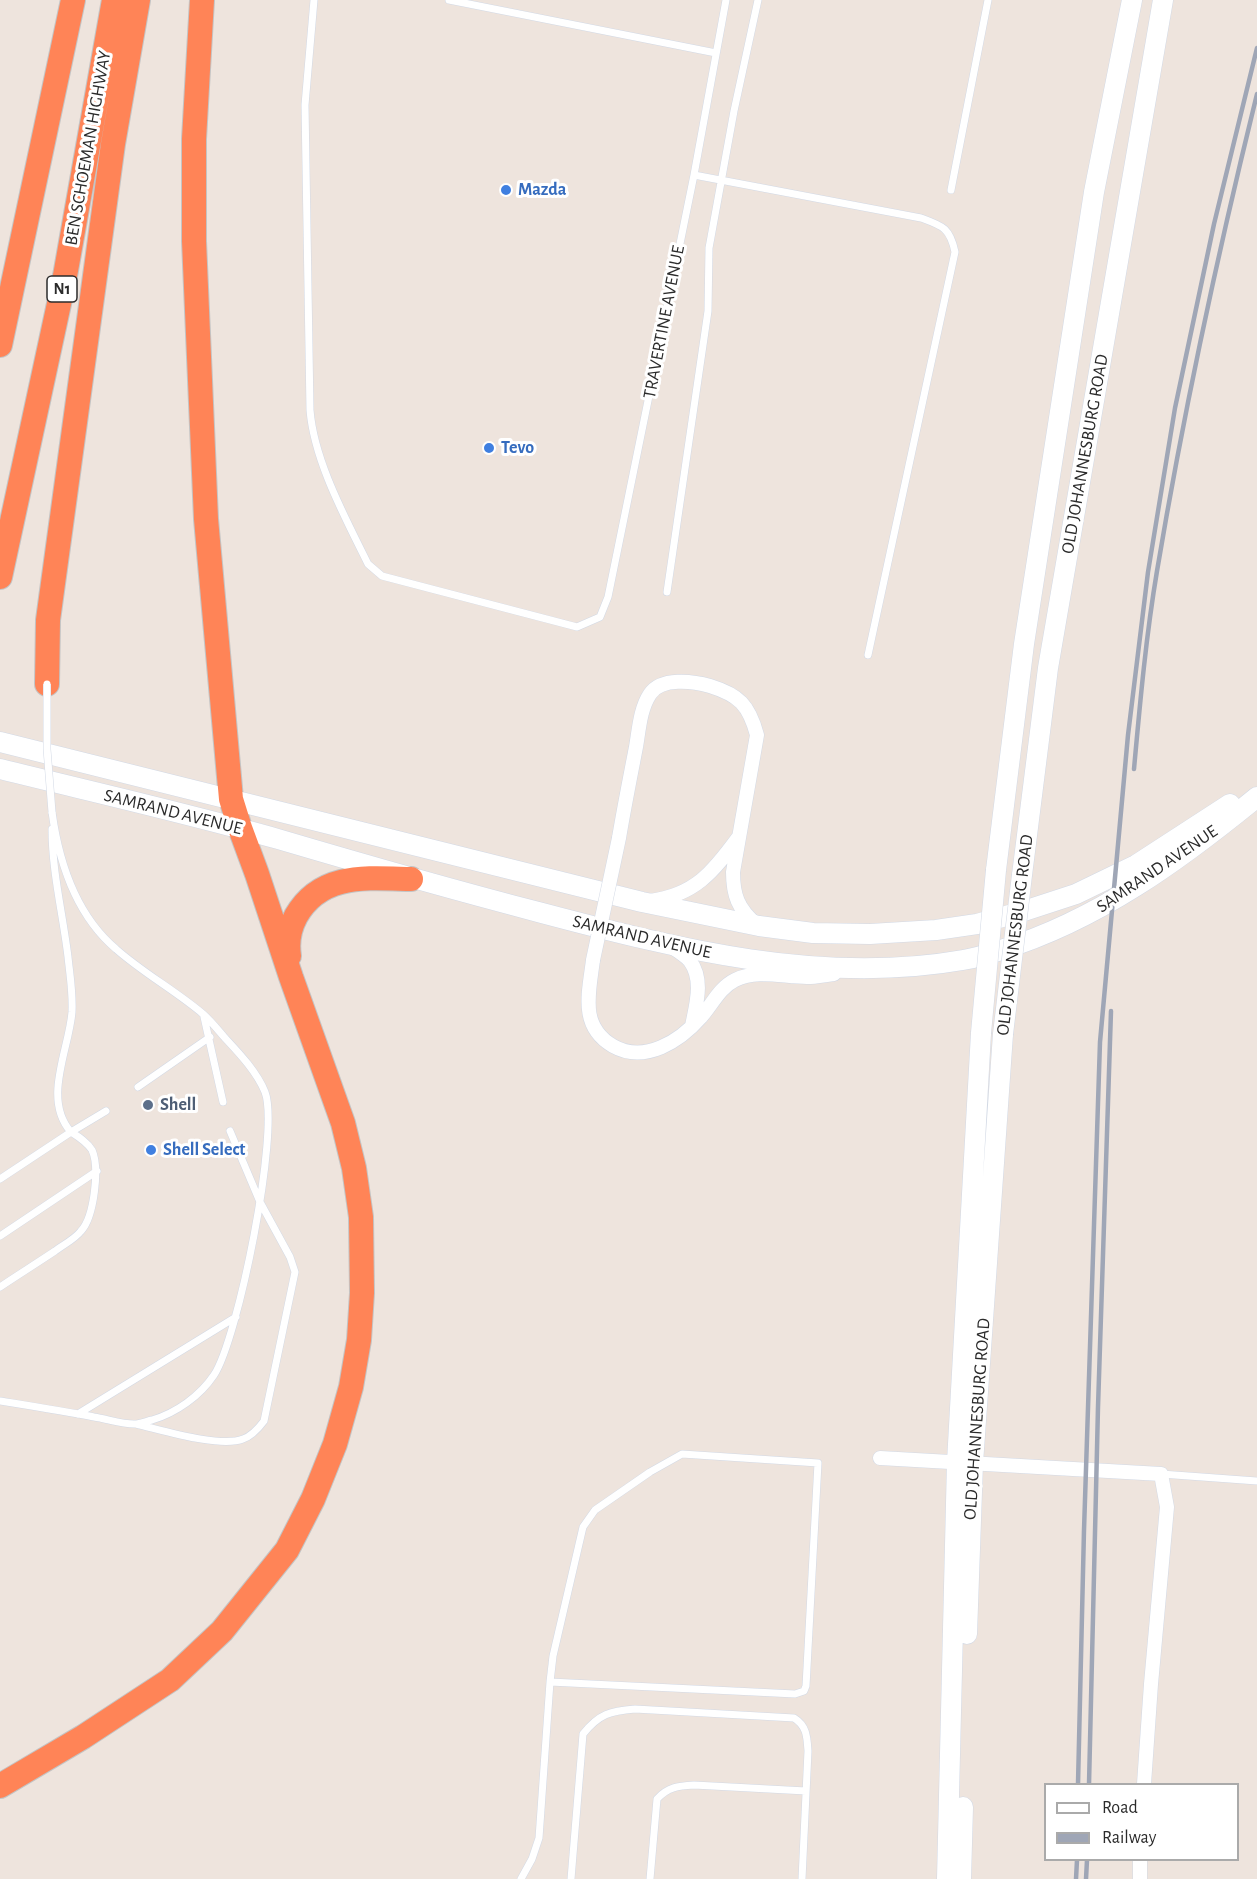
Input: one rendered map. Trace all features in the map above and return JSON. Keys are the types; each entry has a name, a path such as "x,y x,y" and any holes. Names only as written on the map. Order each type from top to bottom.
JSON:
{"highway":[{"path":"0,345 73,0"},
{"name":"BEN SCHOEMAN HIGHWAY","path":"0,577 65,276 114,0"},
{"path":"47,684 50,609 111,155 138,0"},
{"path":"0,1786 83,1737 170,1680 222,1631 287,1550 313,1499 335,1444 351,1387 359,1340 362,1293 361,1217 354,1167 343,1123 231,799 206,519 194,241 194,139 202,0"},
{"path":"291,977 287,945 292,923 303,903 320,890 339,882 361,878 411,879"}],"main road":[{"name":"OLD JOHANNESBURG ROAD","path":"947,1879 981,1033 996,870 1024,644 1094,192 1132,0"},
{"name":"OLD JOHANNESBURG ROAD","path":"961,1879 965,1463 1003,1034 1048,668 1163,0"},
{"name":"SAMRAND AVENUE","path":"0,742 642,902 759,927 813,933 870,934 936,930 977,924 1076,894 1136,865 1257,786"},
{"name":"SAMRAND AVENUE","path":"0,769 240,828 411,879 641,940 788,966 875,970 974,958 1031,941 1090,914 1156,874 1205,839 1257,797"}],"street":[{"path":"759,927 745,914 733,891 733,872 758,735 753,720 747,707 738,698 720,689 698,682 670,682 651,693 642,715 593,960 588,1009 593,1028 603,1040 618,1049 634,1053 651,1052 672,1043 692,1026 727,986 748,975 808,977 875,970"},
{"path":"642,902 682,893 695,886 715,870 741,834"},
{"path":"670,945 690,961 698,978 692,1026"},
{"path":"880,1458 1161,1474 1167,1507 1144,1783"},
{"path":"1140,1861 1140,1879"}],"lane":[{"name":"TRAVERTINE AVENUE","path":"314,0 305,105 310,410 312,433 318,453 368,564 382,576 577,627 600,616 608,597 694,175 726,0"},
{"path":"449,0 716,53"},
{"path":"667,592 708,311 709,248 758,0"},
{"path":"951,190 988,0"},
{"path":"694,175 921,218 944,227 952,240 956,252 868,656"},
{"path":"0,1287 80,1233 89,1216 97,1172 91,1149 63,1122 58,1098 73,1002 54,864 47,749 47,684"},
{"path":"52,813 69,882 78,902 97,931 116,949 203,1014 248,1065 266,1093 269,1109 268,1140 260,1202 236,1317 225,1352 214,1375 184,1404 169,1413 134,1424"},
{"path":"203,1014 210,1037 222,1102"},
{"path":"138,1087 210,1037"},
{"path":"0,1179 106,1111"},
{"path":"0,1401 134,1424 225,1443 243,1440 257,1431 264,1421 295,1272 290,1257 260,1202 230,1131"},
{"path":"0,1236 97,1172"},
{"path":"78,1414 236,1317"},
{"path":"521,1879 532,1859 539,1838 550,1682 553,1656 583,1527 595,1510 650,1472 682,1454 818,1463 804,1691 795,1694 550,1682"},
{"path":"1161,1474 1257,1481"},
{"path":"571,1879 583,1734 594,1720 612,1711 635,1708 794,1718 802,1723 807,1733 808,1751 802,1879"},
{"path":"650,1879 657,1799 664,1791 678,1786 694,1785 806,1791"}],"railway":[{"path":"1078,1783 1100,1042 1128,735 1148,572 1175,408 1214,224 1257,48"},
{"path":"1134,769 1150,620 1167,511 1202,331 1257,94"},
{"path":"1089,1783 1111,1011"},
{"path":"1076,1879 1077,1861"},
{"path":"1086,1879 1087,1861"}],"place":[{"name":"Mazda","path":"506,190"},
{"name":"Tevo","path":"489,448"},
{"name":"Shell","path":"148,1105"},
{"name":"Shell Select","path":"151,1150"}]}
